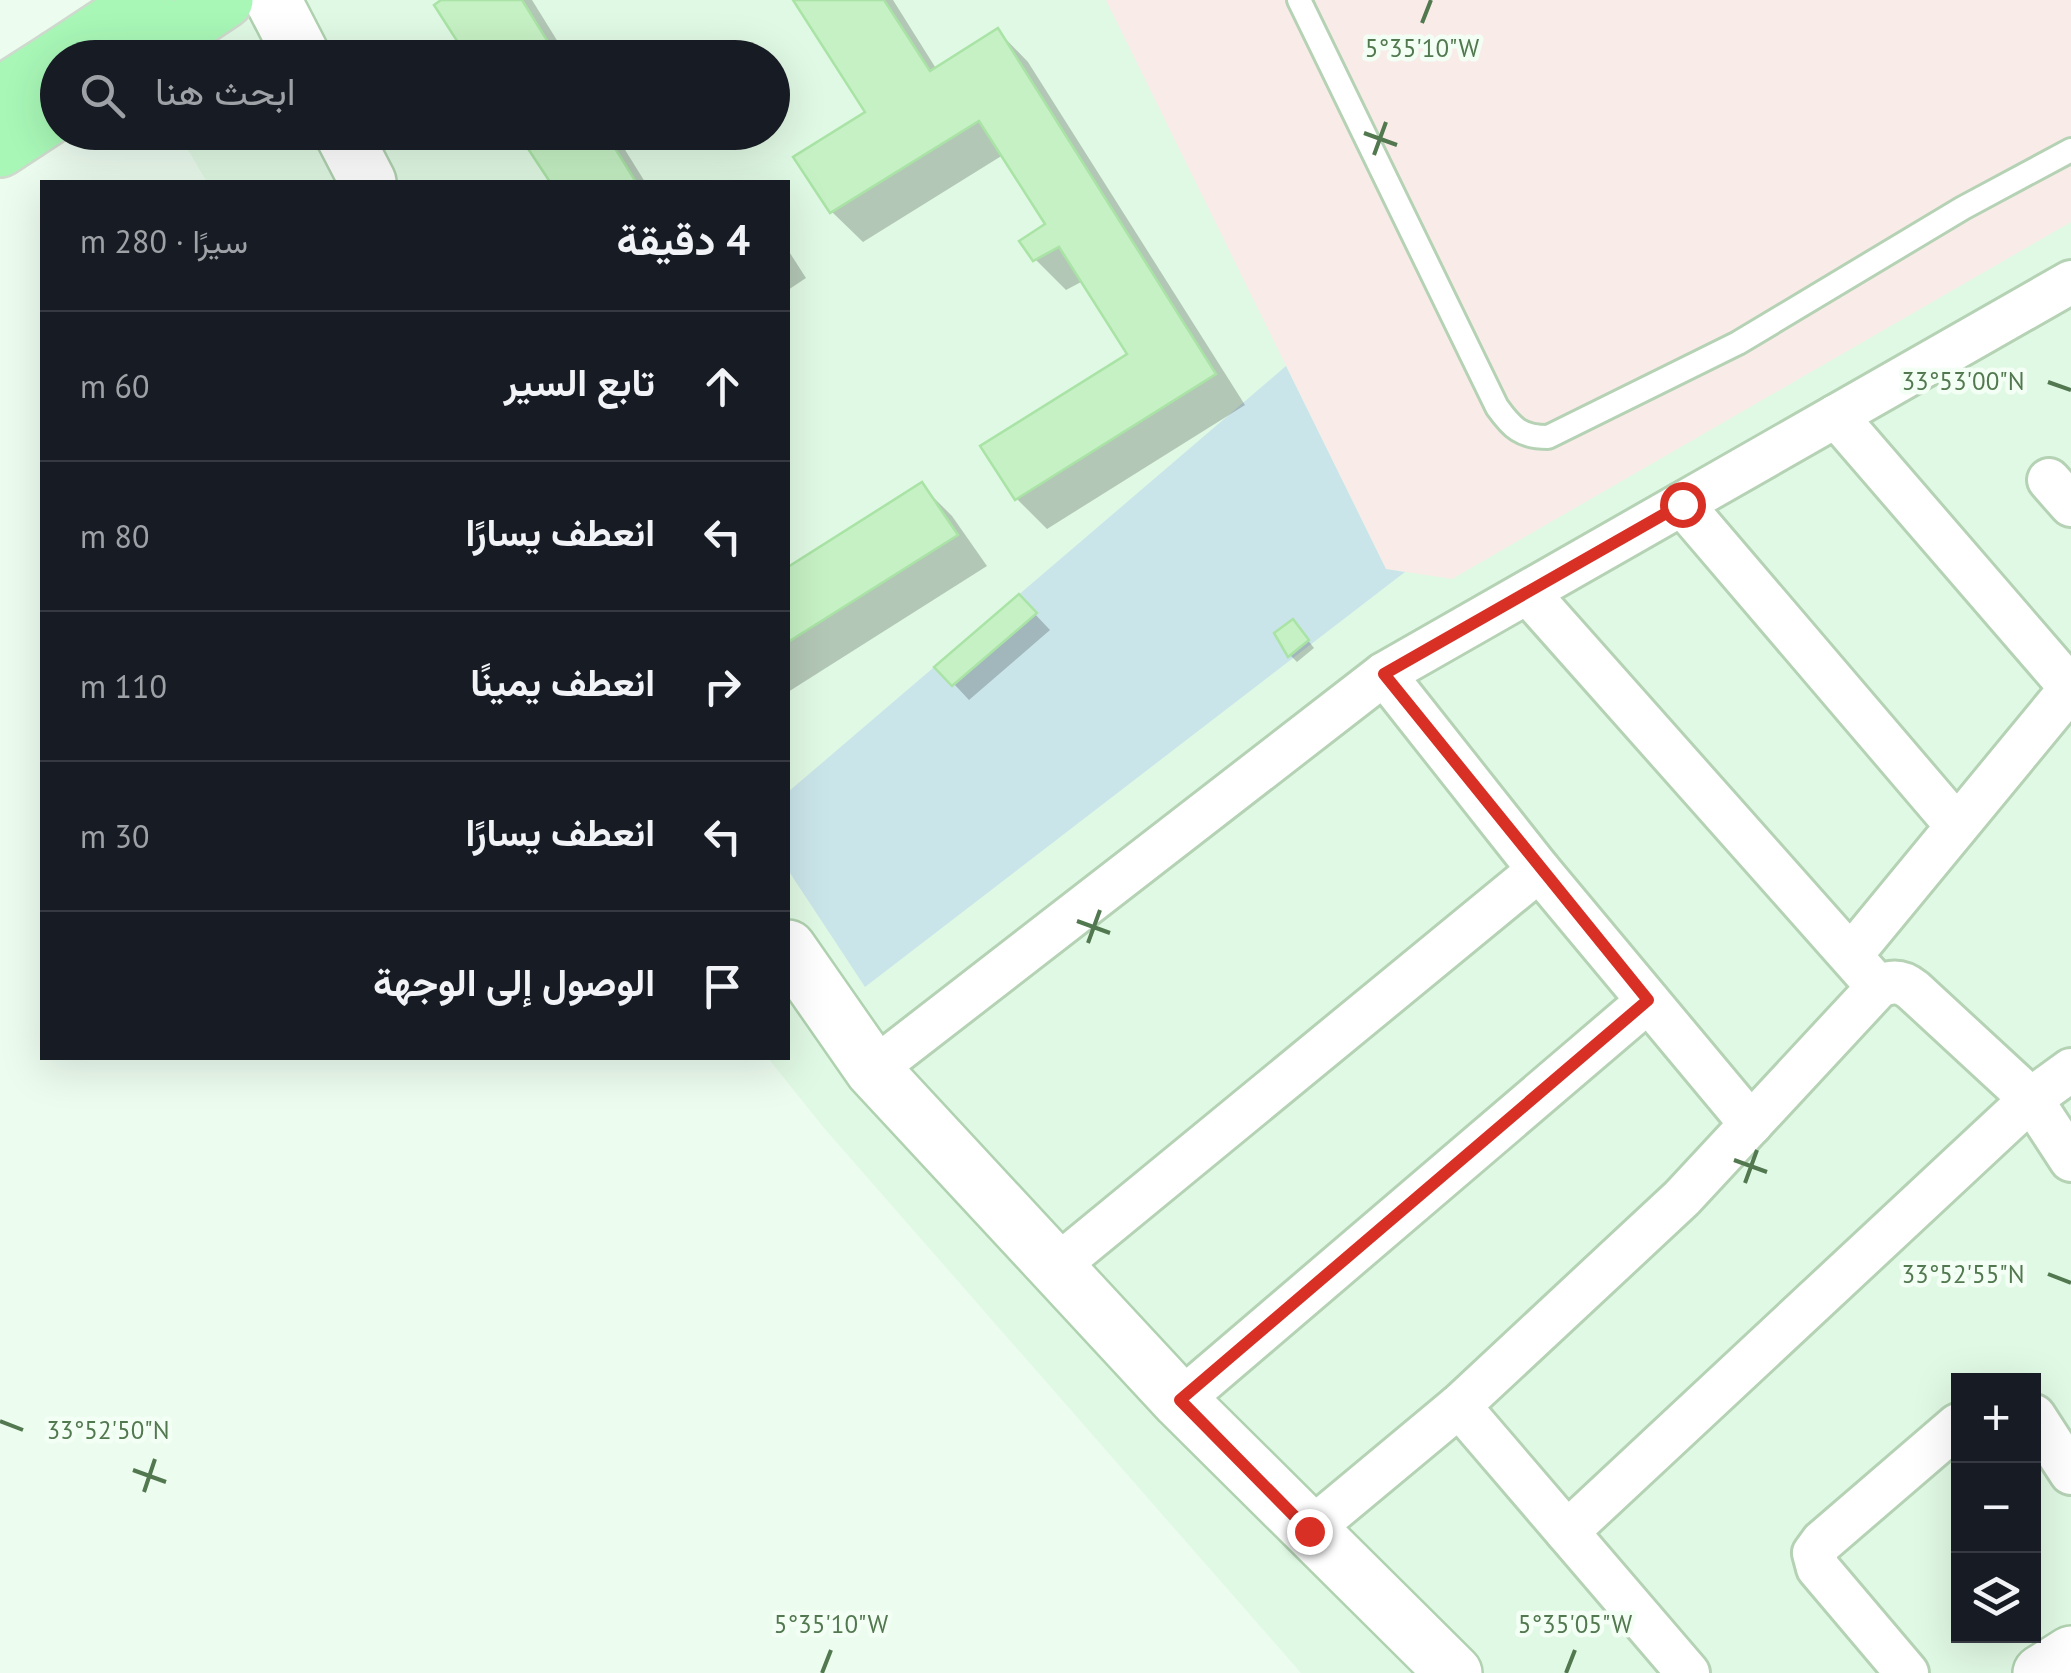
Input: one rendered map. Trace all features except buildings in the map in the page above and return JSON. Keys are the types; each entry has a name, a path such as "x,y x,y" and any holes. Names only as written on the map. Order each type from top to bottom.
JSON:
{"main road":[{"path":"85,40 146,0"},
{"path":"165,40 225,0"},
{"path":"0,95 40,69"},
{"path":"0,148 40,122"}],"street":[{"path":"272,0 293,40"},
{"path":"351,150 367,180"},
{"path":"873,1070 1384,674 2071,282"},
{"path":"1836,416 2071,688 1851,955"},
{"path":"1682,504 1957,826"},
{"path":"1528,593 1878,987"},
{"path":"1384,674 1539,870 1751,1124"},
{"path":"1056,1267 1539,870"},
{"path":"790,951 873,1070 1180,1400 1454,1673"},
{"path":"1309,1531 1459,1406 1682,1198 1878,987 1888,982 1906,984 2031,1100 2071,1160"},
{"path":"1180,1400 1648,1000"},
{"path":"1567,1532 2031,1100 2071,1070"},
{"path":"1459,1406 1688,1673"},
{"path":"2041,1427 2071,1473"},
{"path":"1907,1673 1818,1568 1814,1553 1951,1432"},
{"path":"2041,1673 2071,1654"}],"lane":[{"path":"1300,0 1497,407 1511,428 1528,437 1548,437 1738,342 1963,208 2071,150"}],"shaded area":[{"path":"101,0 2071,0 2071,1673 1301,1673 824,1128 770,1060 790,1060 790,180 206,180 188,150 790,150 790,40 125,40"},
{"path":"1106,0 2071,0 2071,222 1452,579 1386,569"},
{"path":"1286,366 1386,569 1405,572 865,987 790,873 790,790"}],"route":[{"path":"1309,1531 1180,1400 1648,1000 1384,674 1682,504"}]}
